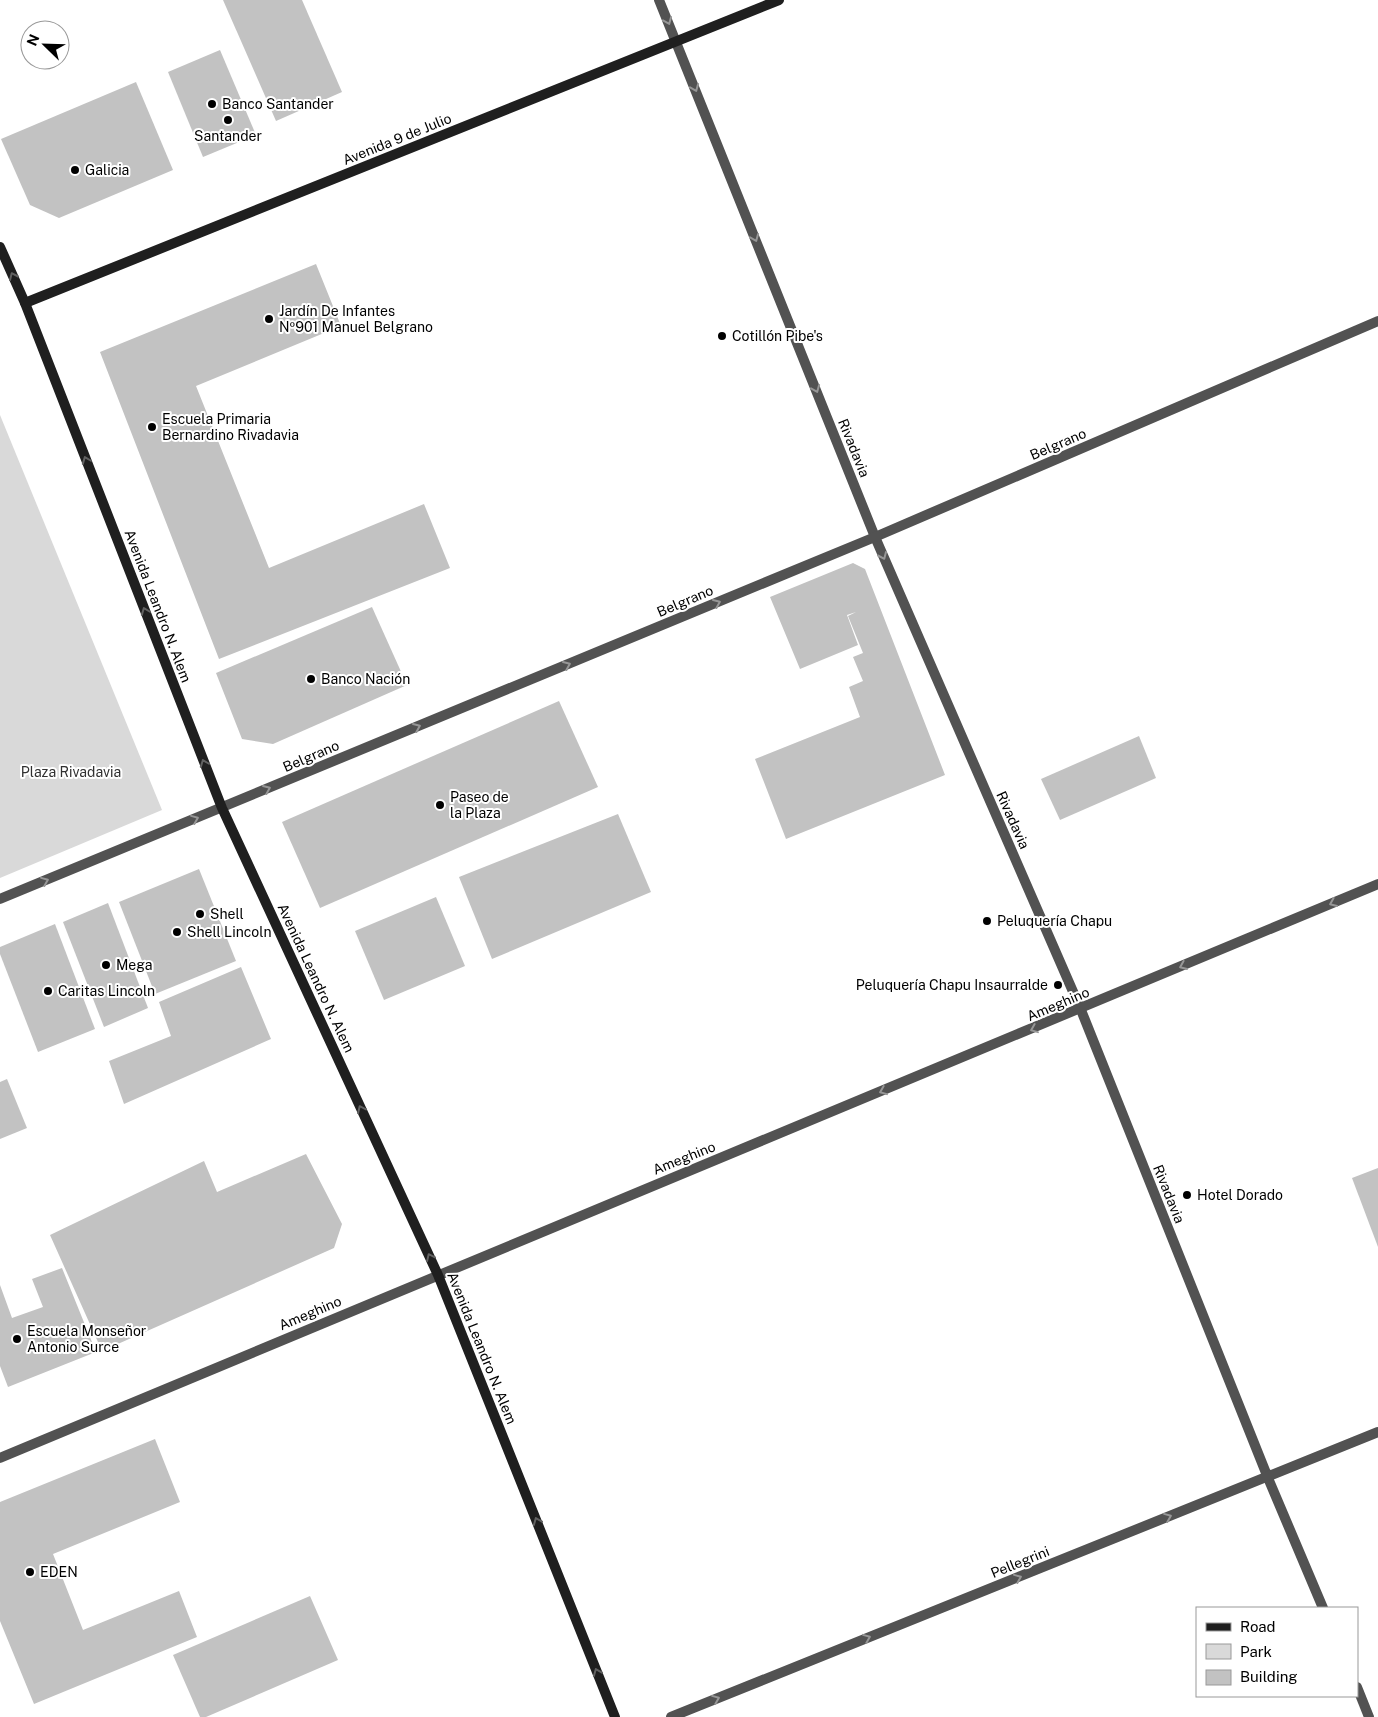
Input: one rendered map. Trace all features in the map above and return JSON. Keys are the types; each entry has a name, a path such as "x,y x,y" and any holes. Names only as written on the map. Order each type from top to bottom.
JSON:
{"main road":[{"name":"Avenida 9 de Julio","path":"25,302 779,0"},
{"name":"Avenida Leandro N. Alem","path":"0,247 25,302 222,808 438,1274 615,1717"}],"street":[{"name":"Rivadavia","path":"659,0 875,537 1081,1010 1268,1478 1323,1607"},
{"name":"Belgrano","path":"0,899 875,537 1378,321"},
{"name":"Ameghino","path":"0,1458 438,1274 1081,1010 1378,884"},
{"name":"Pellegrini","path":"671,1717 1268,1478 1378,1432"},
{"path":"1358,1690 1369,1717"}],"green space":[{"name":"Plaza Rivadavia","path":"0,415 162,810 0,878"}],"building":[{"path":"223,0 302,0 342,92 276,121"},
{"name":"Banco Santander","path":"220,50 256,135 203,157 168,72"},
{"path":"136,82 173,170 59,218 30,205 1,139"},
{"path":"316,264 341,326 196,386 269,568 424,504 450,568 219,659 100,352"},
{"path":"853,563 865,569 945,775 786,839 755,759 860,717 849,687 863,681 853,657 863,653 848,616 856,612 847,615 858,645 800,669 770,597"},
{"name":"Banco Nación","path":"372,607 407,685 273,744 242,739 216,673"},
{"name":"Paseo de la Plaza","path":"559,701 598,787 320,908 282,822"},
{"path":"1139,736 1156,778 1060,820 1041,779"},
{"path":"618,814 651,892 492,959 459,877"},
{"name":"Shell Lincoln","path":"199,869 236,961 155,994 119,902"},
{"path":"436,897 465,966 384,1000 355,931"},
{"name":"Mega","path":"108,903 148,1008 104,1027 63,922"},
{"name":"Caritas Lincoln","path":"55,924 95,1029 38,1052 0,954 0,947"},
{"path":"241,967 271,1039 124,1104 109,1061 171,1036 159,1002"},
{"path":"7,1079 27,1128 0,1139 0,1082"},
{"path":"306,1154 342,1224 334,1248 102,1351 50,1235 204,1161 217,1192"},
{"path":"1378,1168 1378,1247 1352,1178"},
{"path":"62,1268 96,1352 8,1387 0,1366 0,1285 12,1318 43,1307 32,1279"},
{"name":"EDEN","path":"155,1439 180,1502 53,1554 83,1630 179,1591 197,1637 34,1704 0,1621 0,1502"},
{"path":"310,1596 338,1660 206,1717 200,1717 173,1655"}],"place":[{"name":"Banco Santander","path":"212,104"},
{"name":"Santander","path":"228,120"},
{"name":"Galicia","path":"75,170"},
{"name":"Jardín De Infantes Nº901 Manuel Belgrano","path":"269,319"},
{"name":"Cotillón Pibe's","path":"722,336"},
{"name":"Escuela Primaria Bernardino Rivadavia","path":"152,427"},
{"name":"Banco Nación","path":"311,679"},
{"name":"Paseo de la Plaza","path":"440,805"},
{"name":"Shell","path":"200,914"},
{"name":"Peluquería Chapu","path":"987,921"},
{"name":"Shell Lincoln","path":"177,932"},
{"name":"Mega","path":"106,965"},
{"name":"Peluquería Chapu Insaurralde","path":"1058,985"},
{"name":"Caritas Lincoln","path":"48,991"},
{"name":"Hotel Dorado","path":"1187,1195"},
{"name":"Escuela Monseñor Antonio Surce","path":"17,1339"},
{"name":"EDEN","path":"30,1572"}]}
